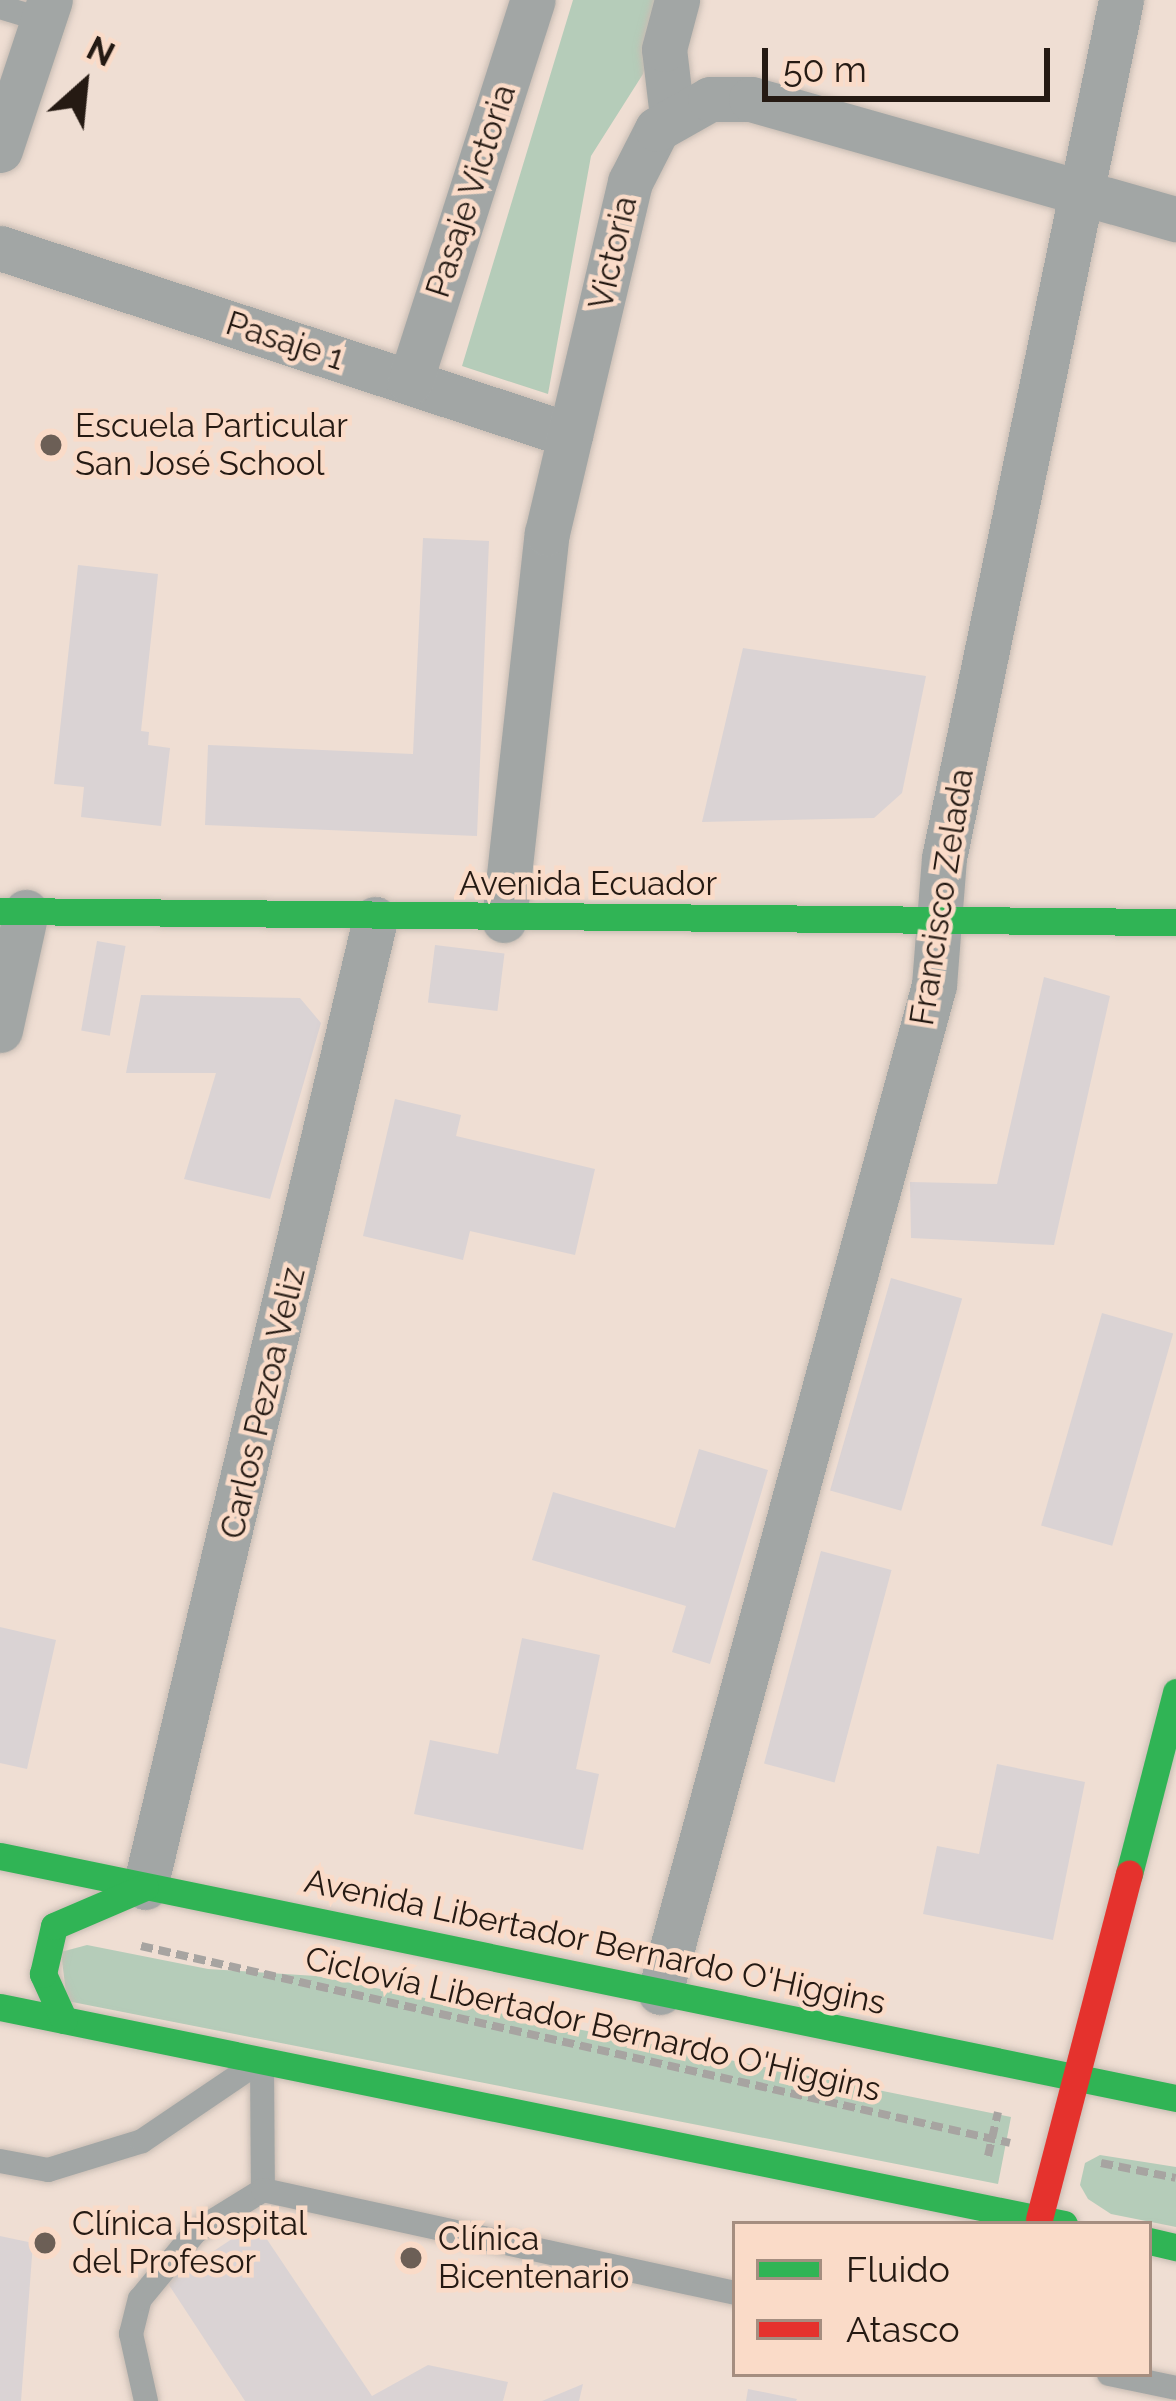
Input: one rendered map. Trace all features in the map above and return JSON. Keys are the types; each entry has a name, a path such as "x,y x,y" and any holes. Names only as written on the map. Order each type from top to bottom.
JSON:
{"main road":[{"name":"Avenida Ecuador","path":"13,912 375,919 1176,922"},
{"path":"1047,2221 1055,2153 1073,2078 1176,1692"},
{"name":"Avenida Libertador Bernardo O'Higgins","path":"0,1856 1176,2098"},
{"path":"64,2020 43,1974 54,1926 146,1887"},
{"path":"0,2006 1043,2221"}],"street":[{"name":"Pasaje Victoria","path":"410,382 533,0"},
{"path":"677,0 664,49 672,116 710,99 752,99 1176,219"},
{"name":"Francisco Zelada","path":"660,1992 934,985 944,858 1121,0"},
{"path":"0,150 31,9"},
{"name":"Victoria","path":"504,920 538,580 635,163 672,116"},
{"name":"Pasaje 1","path":"0,248 571,435"},
{"path":"0,1030 13,912"},
{"name":"Carlos Pezoa Veliz","path":"146,1887 375,919"}],"lane":[{"path":"0,2161 48,2170 142,2141 262,2060"},
{"path":"262,2060 263,2190"},
{"path":"146,2401 131,2334 140,2299 195,2232 263,2190 732,2292"},
{"path":"1123,2377 1176,2388"}],"path":[{"name":"Ciclovía Libertador Bernardo O'Higgins","path":"123,1942 1176,2179"},
{"path":"977,2206 1009,2064"}],"green space":[{"path":"573,0 663,0 643,74 591,156 548,394 462,366"},
{"path":"87,1945 208,1969 316,1976 1011,2117 998,2184 67,2001 61,1952"},
{"path":"1100,2155 1176,2167 1176,2227 1111,2214 1088,2199 1080,2185 1085,2163"}],"building":[{"path":"423,538 489,541 477,836 205,825 208,745 413,754"},
{"path":"78,565 158,574 141,731 149,732 148,745 170,748 161,826 81,817 84,787 54,784"},
{"path":"743,648 926,676 902,793 874,818 702,822"},
{"path":"97,941 126,946 110,1036 81,1031"},
{"path":"435,945 504,954 497,1011 428,1003"},
{"path":"1044,977 1110,996 1054,1245 911,1238 910,1182 997,1184"},
{"path":"141,995 300,998 321,1023 270,1199 184,1179 216,1073 126,1073"},
{"path":"395,1099 461,1115 456,1136 595,1169 575,1255 470,1231 463,1260 363,1236"},
{"path":"891,1278 962,1298 901,1511 830,1490"},
{"path":"1102,1313 1173,1333 1112,1546 1041,1525"},
{"path":"699,1449 768,1470 710,1664 672,1652 686,1606 532,1560 553,1492 675,1528"},
{"path":"821,1551 892,1570 835,1782 764,1764"},
{"path":"0,1627 56,1640 27,1769 0,1763"},
{"path":"522,1638 600,1655 576,1769 599,1774 583,1850 414,1814 430,1740 498,1754"},
{"path":"997,1764 1085,1782 1053,1940 923,1914 937,1846 979,1854"},
{"path":"256,2223 372,2396 428,2365 508,2382 503,2401 245,2401 167,2282"},
{"path":"0,2236 33,2243 21,2401 0,2401"},
{"path":"583,2384 579,2401 542,2401"},
{"path":"748,2389 797,2399 746,2401"}],"traffic: fast":[{"path":"0,911 1176,922"},
{"path":"1129,1874 1176,1692"},
{"path":"0,1856 1176,2098"},
{"path":"64,2020 43,1974 54,1926 145,1887"},
{"path":"0,2007 1049,2221"},
{"path":"1152,2242 1176,2247"}],"traffic: jam":[{"path":"1039,2219 1129,1874"}],"place":[{"name":"Escuela Particular San José School","path":"51,445"},
{"name":"Clínica Hospital del Profesor","path":"45,2243"},
{"name":"Clínica Bicentenario","path":"411,2258"}]}
